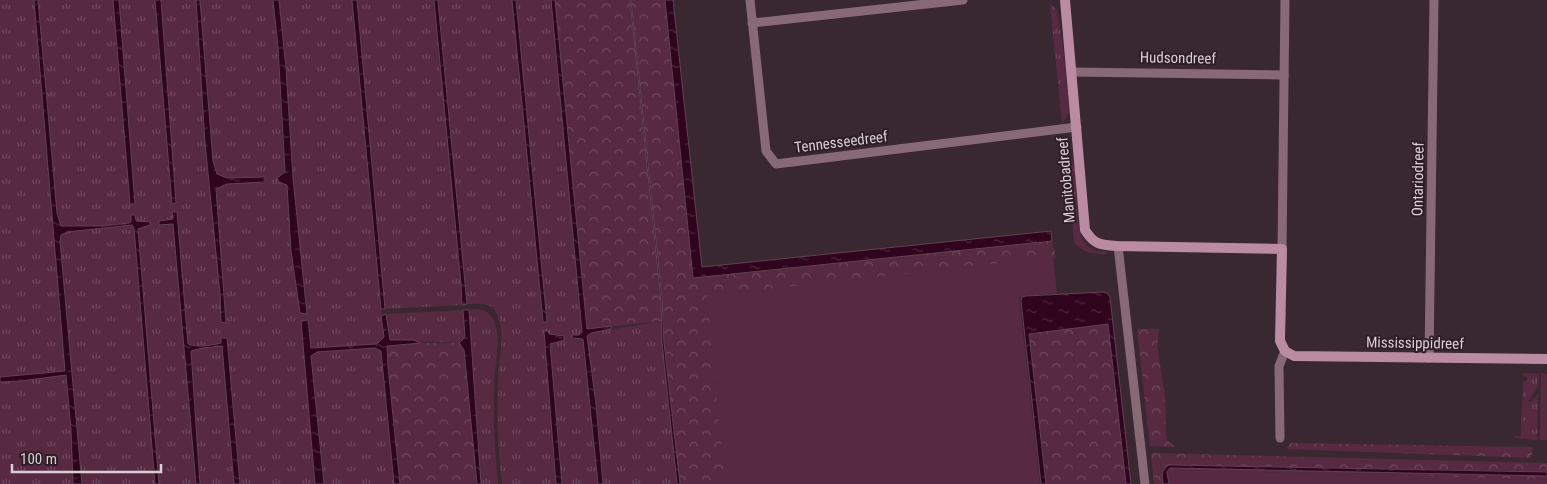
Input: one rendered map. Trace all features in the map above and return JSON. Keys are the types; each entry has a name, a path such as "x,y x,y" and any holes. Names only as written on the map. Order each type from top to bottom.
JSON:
{"street":[{"name":"Tennesseedreef","path":"750,0 766,151 776,164 1077,127"},
{"path":"752,23 963,0"},
{"name":"Manitobadreef","path":"1065,0 1085,230 1091,240 1101,245 1118,246"},
{"path":"1280,438 1279,366 1285,351 1280,341 1284,0"},
{"name":"Ontariodreef","path":"1429,358 1434,0"},
{"name":"Hudsondreef","path":"1072,72 1284,75"},
{"path":"1145,484 1118,246 1282,249"},
{"name":"Mississippidreef","path":"1285,351 1294,356 1547,359"}],"green space":[{"path":"0,0 34,0 65,371 0,377"},
{"path":"38,0 113,0 130,204 134,204 119,0 155,0 172,204 176,203 161,0 196,0 205,143 220,293 221,322 226,322 216,189 227,184 265,181 265,177 226,178 217,174 213,161 200,0 273,0 278,47 282,138 291,251 300,313 307,314 293,178 286,68 279,0 352,0 384,337 377,344 310,348 308,320 301,321 315,484 240,484 227,338 209,346 193,346 188,344 176,212 173,219 159,221 159,224 173,224 196,484 159,484 138,228 150,225 150,222 135,221 131,216 131,222 129,223 103,226 61,226 57,213"},
{"path":"357,0 434,0 462,305 385,309"},
{"path":"438,0 512,0 544,322 547,322 516,0 551,0 582,333 572,338 583,339 598,484 562,484 550,343 565,339 564,336 548,334 548,331 544,332 556,484 502,484 498,408 501,329 493,308 484,304 467,304 465,296"},
{"path":"555,0 630,0 645,149 631,0 665,0 693,278 1052,241 1056,258 842,287 750,484 680,484 664,343 664,321 648,167 663,321 587,329"},
{"path":"1050,4 1056,9 1059,20 1065,62 1069,113 1062,124"},
{"path":"1064,147 1075,169 1078,218 1083,240 1091,249 1108,252 1106,254 1092,253 1084,250 1074,241"},
{"path":"132,225 134,228 155,484 82,484 60,241 61,235 67,232"},
{"path":"1053,257 1057,293 1019,297 1040,484 725,484 707,296"},
{"path":"463,310 465,337 459,343 390,340 386,314"},
{"path":"469,310 485,311 493,318 497,333 494,409 498,484 481,484"},
{"path":"663,321 662,342 677,484 603,484 596,404 587,335"},
{"path":"1108,324 1126,484 1046,484 1029,333"},
{"path":"1137,329 1159,329 1157,346 1165,396 1166,435 1167,440 1175,447 1150,446"},
{"path":"421,343 459,343 464,350 477,484 400,484 387,346"},
{"path":"222,346 234,484 200,484 191,351"},
{"path":"375,348 381,350 394,484 324,484 311,356 317,352"},
{"path":"1523,373 1539,374 1538,387 1528,401 1531,402 1538,394 1537,440 1514,438 1515,436 1521,436 1523,381 1527,381 1527,377 1523,376"},
{"path":"1541,373 1547,374 1547,440 1540,440"},
{"path":"66,374 73,484 0,484 0,382"},
{"path":"1290,443 1533,448 1531,458 1287,449"},
{"path":"1151,453 1547,463 1547,471 1170,465 1162,474 1163,484 1154,484"},
{"path":"1170,468 1547,476 1547,480 1174,470 1175,484 1169,484 1167,472"},
{"path":"1173,470 1494,478 1547,480 1547,484 1175,484"}],"water":[{"path":"34,0 38,0 57,213 61,226 103,226 129,223 131,222 131,215 135,215 136,221 151,222 150,225 138,229 159,484 155,484 134,228 132,225 67,232 61,235 60,241 82,484 73,484 66,375 0,382 0,377 65,371"},
{"path":"113,0 119,0 135,204 130,204"},
{"path":"155,0 161,0 176,203 172,204"},
{"path":"196,0 200,0 213,161 217,174 227,178 265,177 265,182 227,184 216,189 226,323 221,322 220,293 205,143"},
{"path":"273,0 279,0 286,68 293,178 307,314 300,313 291,251 287,185 279,182 277,178 285,172 278,47"},
{"path":"352,0 357,0 385,309 381,309"},
{"path":"434,0 438,0 467,304 462,305 461,284"},
{"path":"512,0 516,0 547,322 543,322"},
{"path":"551,0 555,0 587,329 611,326 611,329 591,333 587,336 596,404 603,484 598,484 583,339 572,338 572,335 579,335 582,332"},
{"path":"630,0 680,484 677,484 662,342 661,301"},
{"path":"665,0 673,0 702,267 1051,231 1052,241 693,278"},
{"path":"172,212 177,212 188,344 196,346 209,345 221,343 221,338 227,338 240,484 234,484 222,346 191,351 200,484 196,484 173,224 159,225 159,221 173,219"},
{"path":"1107,293 1110,297 1131,484 1126,484 1108,324 1029,334 1046,484 1041,484 1022,297"},
{"path":"463,310 469,310 481,484 477,484 464,350 459,343 465,337"},
{"path":"386,314 390,340 413,340 421,343 387,346 400,484 394,484 381,351 375,348 317,352 311,356 324,484 315,484 301,321 308,320 311,348 377,344 384,337 381,316"},
{"path":"544,331 548,331 549,334 564,336 565,340 550,344 562,484 556,484"},
{"path":"1169,465 1547,472 1547,476 1170,468 1167,472 1169,484 1163,484 1163,470"}]}
